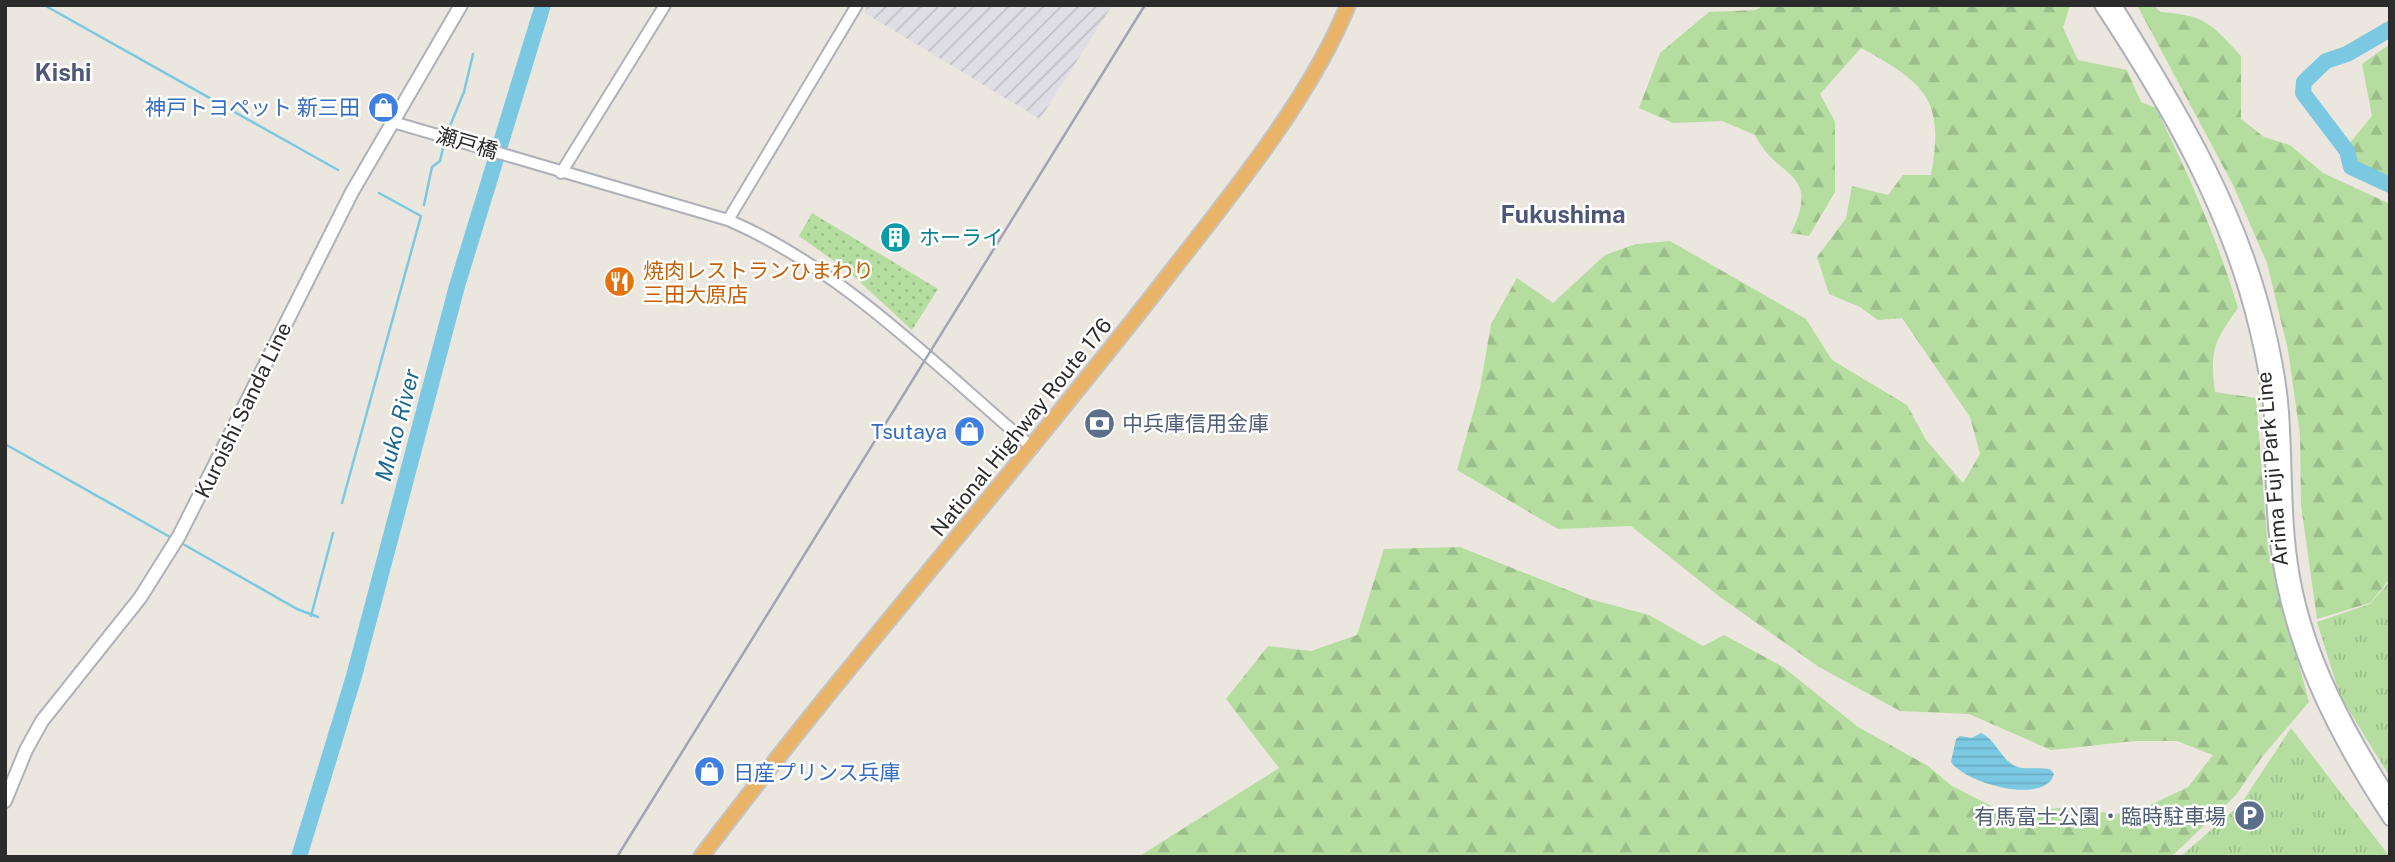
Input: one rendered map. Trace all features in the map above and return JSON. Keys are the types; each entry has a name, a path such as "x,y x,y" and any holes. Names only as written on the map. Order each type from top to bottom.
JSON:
{"highway":[{"name":"National Highway Route 176","path":"701,857 771,765 1033,448 1189,248 1284,120 1348,5"}],"main road":[{"name":"Kuroishi Sanda Line","path":"5,801 26,750 43,721 139,598 179,536 316,262 461,5"},
{"name":"Arima Fuji Park Line","path":"2101,5 2184,142 2236,255 2266,374 2271,414 2276,541 2293,624 2331,720 2390,819"},
{"name":"Arima Fuji Park Line","path":"2115,5 2193,134 2232,211 2246,251 2277,372 2287,538 2293,578 2304,621 2331,693 2355,743 2390,799"}],"street":[{"path":"561,173 665,5"},
{"path":"728,220 857,5"},
{"name":"瀬戸橋","path":"393,122 728,220 770,238 821,269 1033,448"}],"shaded area":[{"path":"867,5 1111,7 1040,119 865,13"}],"green space":[{"path":"1764,5 2070,5 2063,28 2078,60 2127,70 2141,102 2156,108 2179,157 2211,231 2238,308 2215,347 2215,392 2256,398 2268,550 2309,702 2262,757 2236,795 2171,857 1138,857 1279,768 1226,699 1268,646 1311,651 1357,635 1384,549 1460,547 1590,599 1649,615 1703,646 1724,635 1783,667 1858,727 1928,766 1952,786 2007,814 2059,808 2129,815 2188,787 2213,755 2177,741 2135,741 2051,750 1969,714 1900,711 1819,667 1720,597 1631,526 1558,529 1457,470 1480,388 1491,324 1517,278 1553,303 1605,255 1636,244 1670,241 1806,319 1832,360 1907,405 1926,440 1963,483 1980,454 1970,417 1902,318 1878,320 1860,307 1829,294 1817,257 1846,218 1852,186 1888,195 1903,175 1931,175 1935,128 1932,111 1915,84 1883,60 1861,48 1820,94 1835,122 1835,192 1809,236 1791,233 1802,197 1799,186 1764,150 1755,135 1722,121 1673,123 1639,108 1660,53 1709,12 1756,10"},
{"path":"2137,5 2154,5 2160,12 2198,19 2214,29 2241,56 2241,119 2264,137 2290,145 2323,173 2390,204 2390,579 2370,603 2317,619 2301,505 2300,435 2288,350 2267,263 2233,185"},
{"path":"2390,44 2390,180 2358,164 2349,144 2372,116 2362,64"},
{"path":"812,213 938,289 912,330 847,270 799,236"},
{"path":"2390,581 2390,777 2340,696 2317,622 2370,604"},
{"path":"2291,728 2390,857 2233,857 2228,854 2224,857 2180,857 2241,804"}],"water":[{"path":"1981,733 2015,766 2050,769 2054,774 2048,784 2036,789 2004,788 1959,770 1951,762 1956,739 1960,736 1972,738"}],"waterway":[{"path":"44,5 338,170"},
{"name":"Muko River","path":"299,857 354,676 457,286 543,5"},
{"path":"2390,29 2347,54 2326,61 2304,82 2303,93 2347,151 2351,167 2390,185"},
{"path":"447,133 464,92 473,54"},
{"path":"424,205 432,167 440,161 445,140"},
{"path":"342,503 421,216 379,193"},
{"path":"5,444 170,537"},
{"path":"311,616 333,533"},
{"path":"183,544 297,609 318,617"}],"railway":[{"path":"617,857 1145,5"}],"place":[{"name":"神戸トヨペット 新三田","path":"383,107"},
{"name":"ホーライ","path":"896,237"},
{"name":"焼肉レストランひまわり 三田大原店","path":"620,282"},
{"name":"中兵庫信用金庫","path":"1099,423"},
{"name":"Tsutaya","path":"970,431"},
{"name":"日産プリンス兵庫","path":"710,772"},
{"name":"有馬富士公園・臨時駐車場","path":"2249,816"}],"district":[{"name":"Kishi","path":"63,72"},
{"name":"Fukushima","path":"1563,214"}]}
